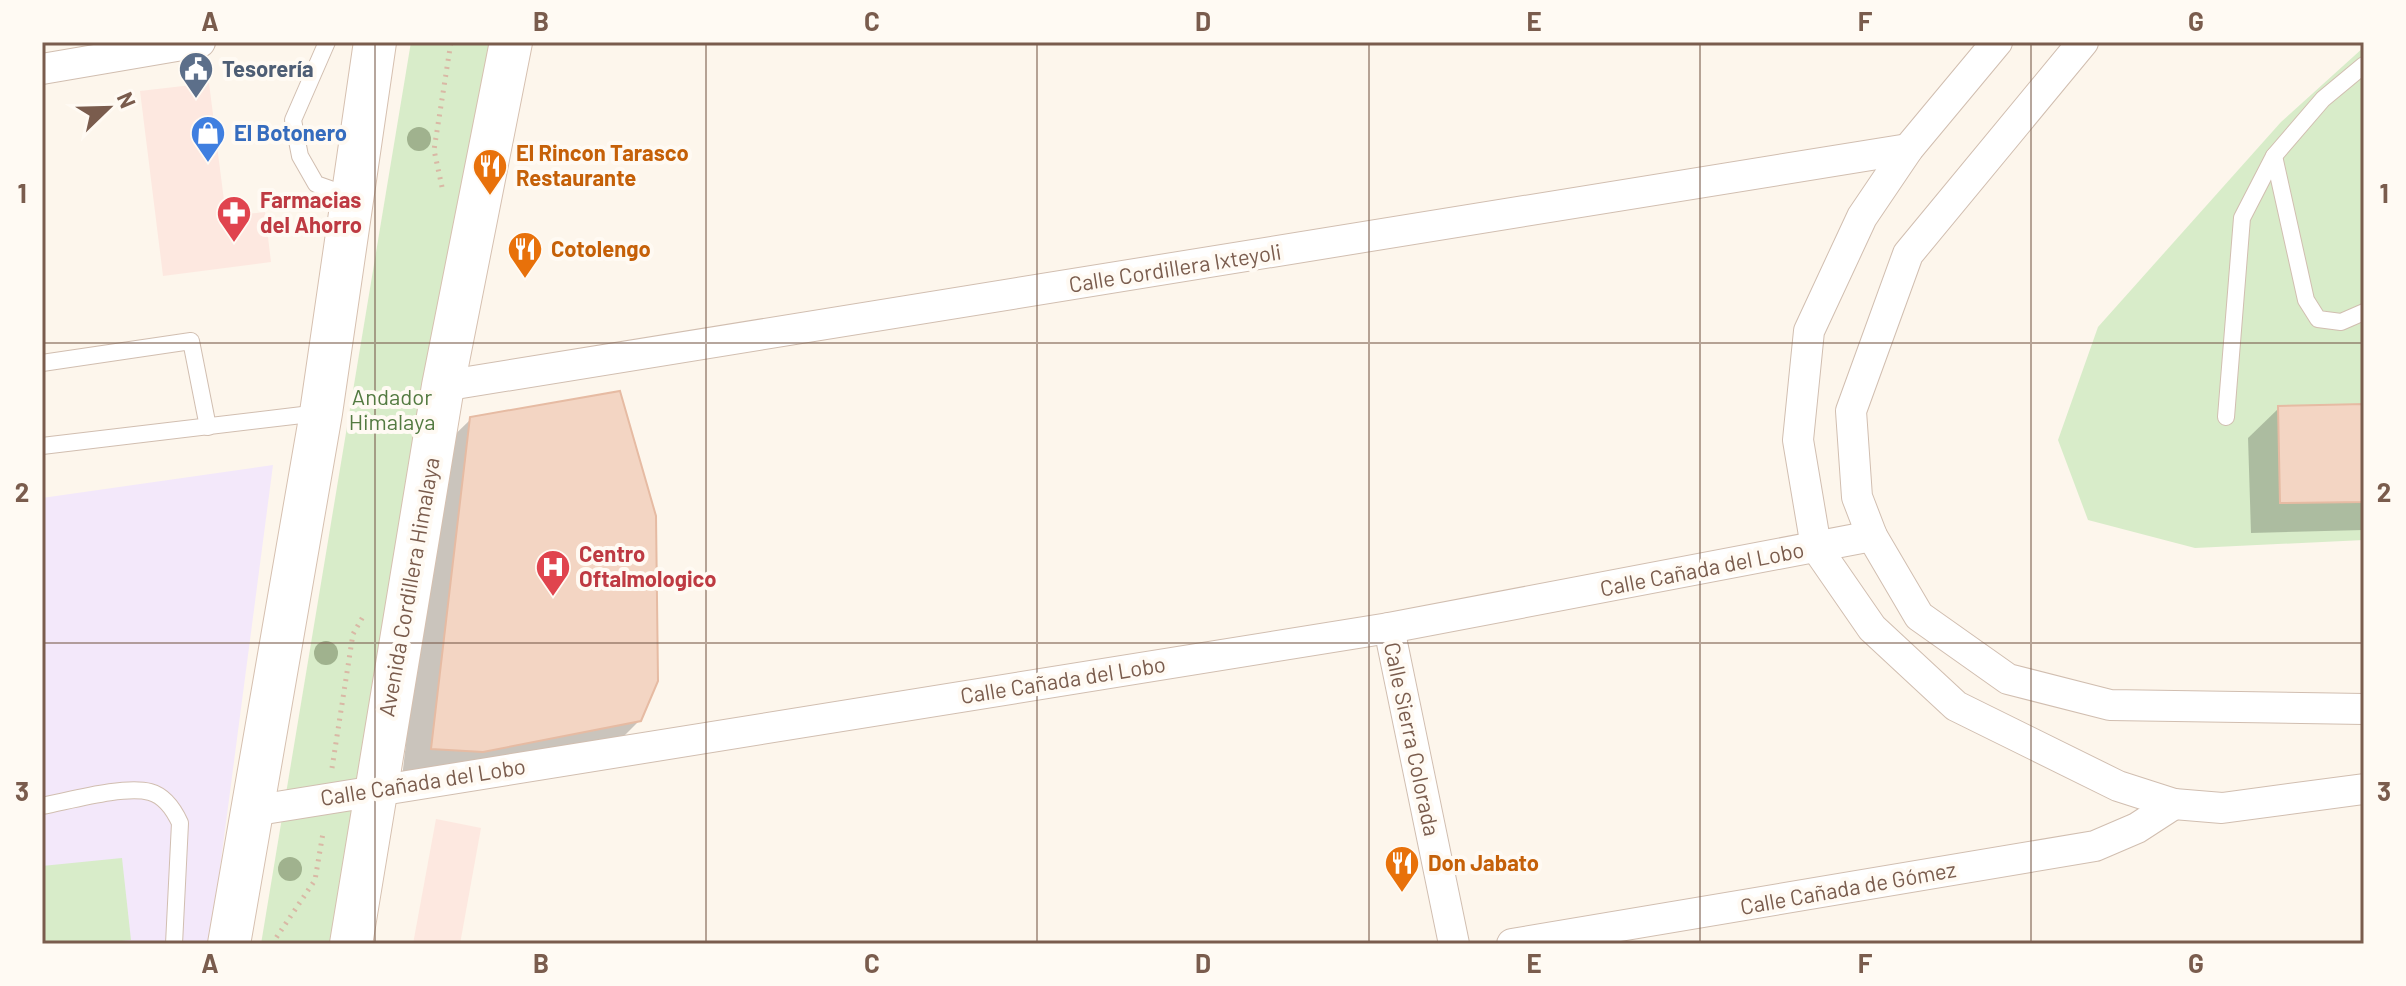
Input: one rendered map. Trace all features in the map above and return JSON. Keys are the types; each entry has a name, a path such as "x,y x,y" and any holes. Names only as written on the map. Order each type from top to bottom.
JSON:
{"main road":[{"path":"229,944 321,413 375,42"},
{"name":"Avenida Cordillera Himalaya","path":"351,944 443,386 511,42"}],"street":[{"path":"42,69 200,42"},
{"path":"1997,42 1908,149 1862,217 1809,331 1798,440 1816,547 1872,628 1956,706 2118,786 2174,804 2222,808 2364,789"},
{"path":"2083,42 1908,254 1851,411 1857,497 1872,536 1919,616 2008,679 2110,705 2364,709"},
{"name":"Calle Cordillera Ixteyoli","path":"443,386 1908,149"},
{"name":"Calle Cañada del Lobo","path":"252,811 1389,628 1872,536"},
{"name":"Calle Sierra Colorada","path":"1389,628 1454,944"},
{"name":"Calle Cañada de Gómez","path":"1512,944 2095,846 2137,828 2174,804"}],"lane":[{"path":"327,42 293,120 300,156 316,184 352,197"},
{"path":"2226,417 2242,218 2274,156 2323,99 2364,65"},
{"path":"2274,156 2306,300 2318,319 2341,322 2364,312"},
{"path":"42,363 191,341 208,427"},
{"path":"42,446 321,413"},
{"path":"42,806 116,792 151,792 172,806 180,823 174,944"}],"shaded area":[{"path":"209,83 226,216 265,212 271,262 163,276 140,91"},
{"path":"273,465 210,944 42,944 42,498"},
{"path":"436,819 481,828 460,944 413,944"}],"green space":[{"name":"Andador Himalaya","path":"411,42 496,42 345,944 261,944"},
{"path":"2364,47 2364,540 2195,548 2088,520 2058,440 2098,327 2281,122"},
{"path":"122,858 131,940 42,944 42,866"}],"building":[{"name":"Centro Oftalmologico","path":"620,391 656,516 658,681 641,721 483,752 431,749 470,417"},
{"path":"2364,404 2364,502 2280,503 2278,406"}],"place":[{"name":"Tesorería","path":"196,100"},
{"name":"El Botonero","path":"208,164"},
{"name":"El Rincon Tarasco Restaurante","path":"490,197"},
{"name":"Farmacias del Ahorro","path":"234,244"},
{"name":"Cotolengo","path":"525,280"},
{"name":"Centro Oftalmologico","path":"553,598"},
{"name":"Don Jabato","path":"1402,894"}]}
